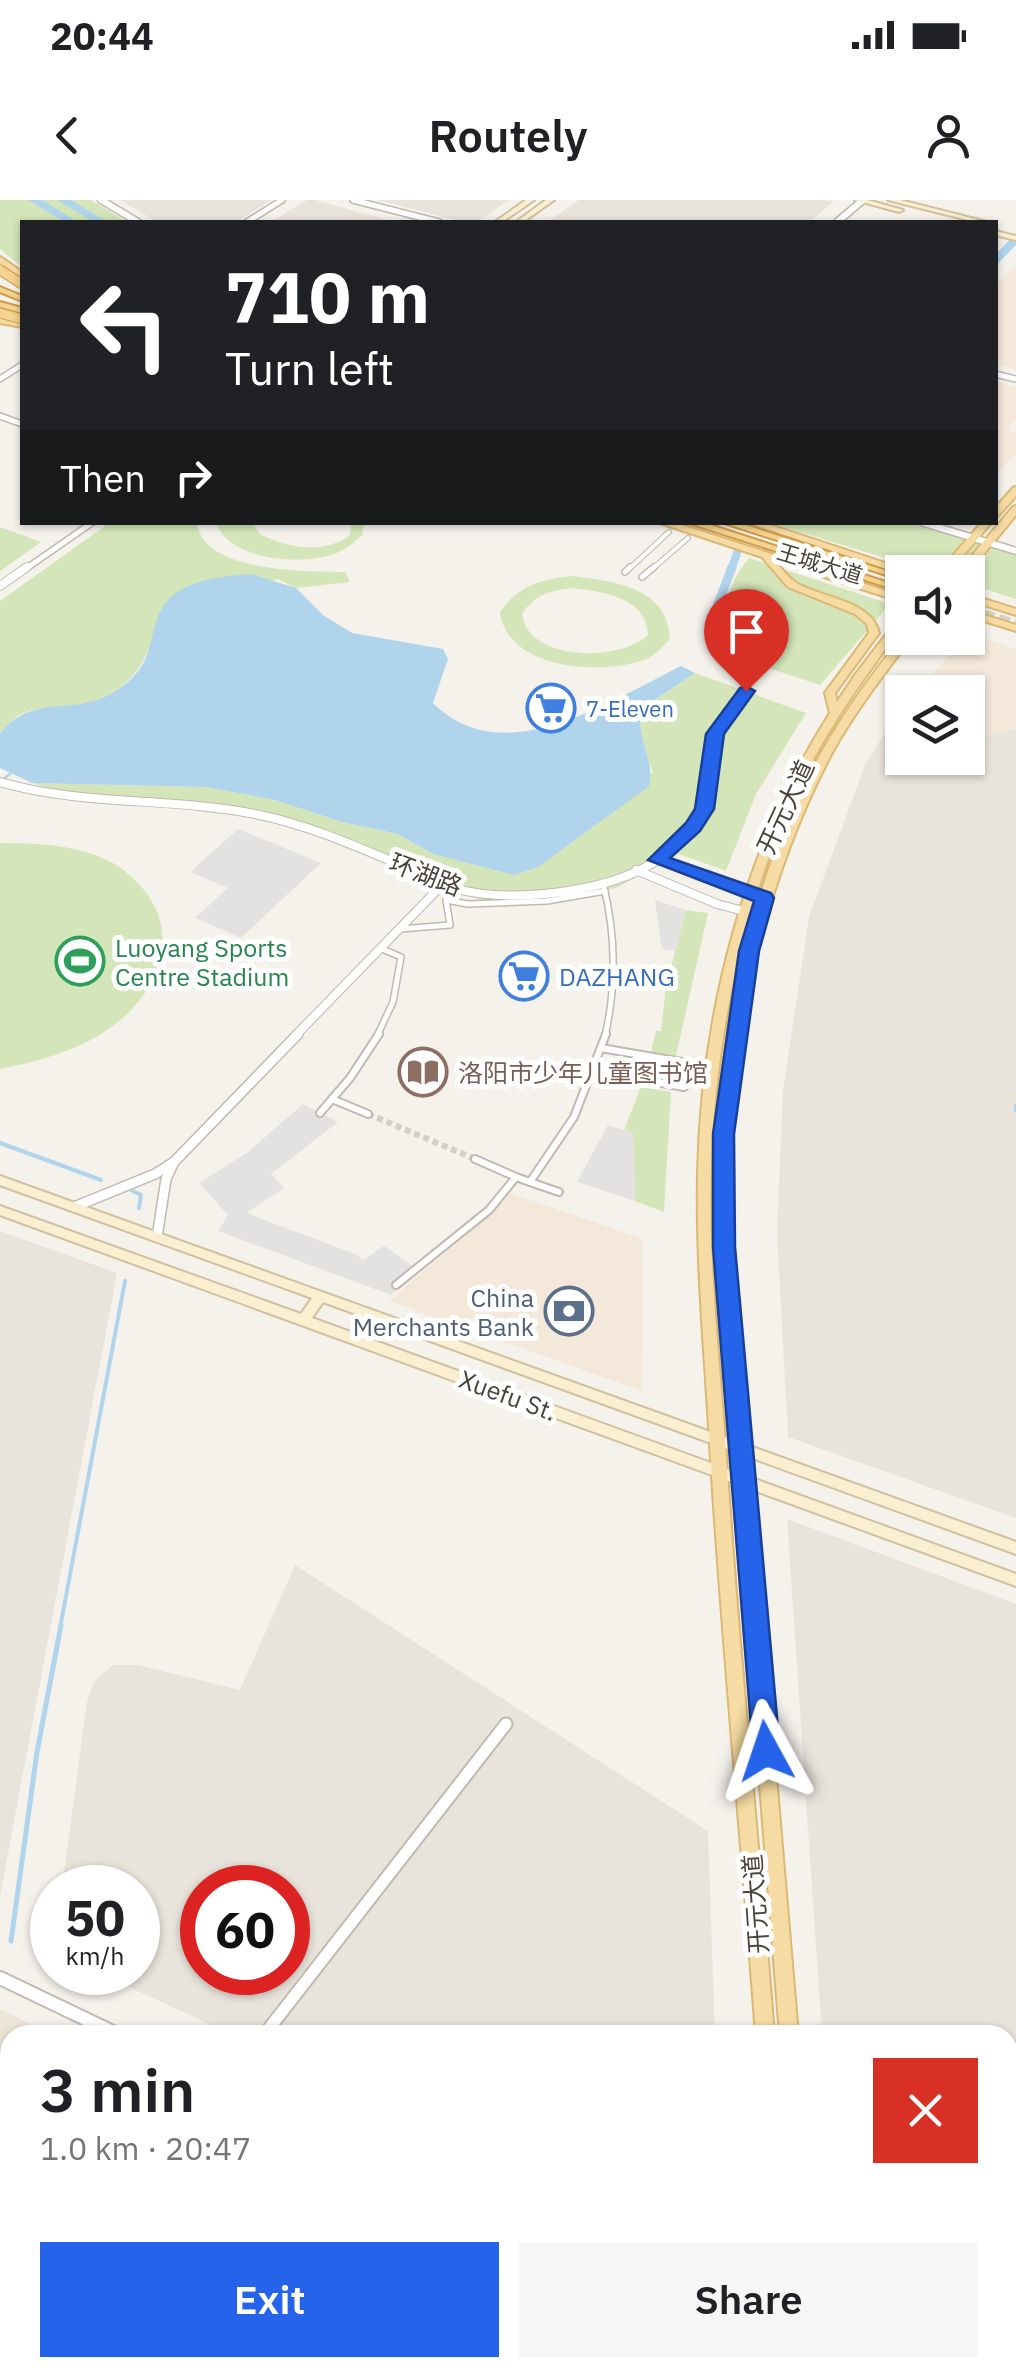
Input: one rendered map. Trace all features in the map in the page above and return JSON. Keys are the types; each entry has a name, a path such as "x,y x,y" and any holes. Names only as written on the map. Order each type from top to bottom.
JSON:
{"highway":[{"name":"王城大道","path":"701,525 885,575"},
{"name":"王城大道","path":"734,525 885,574"}],"main road":[{"path":"501,220 530,200"},
{"path":"522,220 551,200"},
{"path":"859,200 943,220"},
{"path":"891,200 976,220"},
{"path":"0,258 20,276"},
{"path":"998,511 1016,490"},
{"path":"978,555 1016,510"},
{"path":"758,525 885,573"},
{"path":"960,555 986,525"},
{"path":"665,527 885,594"},
{"path":"762,554 791,585 859,612 872,623 874,633 830,693 834,711"},
{"path":"985,602 1016,612"},
{"path":"985,618 1016,628"},
{"name":"开元大道","path":"763,2025 718,1472 705,1242 706,1133 732,949 749,893 791,787 834,711 885,644"},
{"name":"开元大道","path":"789,2025 724,1247 723,1134 746,969 764,898 814,776 846,716 893,655"},
{"name":"Xuefu St.","path":"0,1180 1016,1548"},
{"name":"Xuefu St.","path":"0,1210 1016,1580"},
{"path":"303,1320 321,1296"}],"street":[{"path":"100,200 135,220"},
{"path":"109,200 143,220"},
{"path":"252,220 285,200"},
{"path":"344,200 420,220"},
{"path":"353,200 431,220"},
{"path":"831,220 859,200"},
{"path":"840,220 859,200"},
{"path":"1,586 89,525"},
{"path":"932,525 1016,549"},
{"path":"943,525 976,537"},
{"path":"625,572 665,527"},
{"path":"642,578 688,538"},
{"name":"环湖路","path":"0,782 44,796 190,804 274,818 336,837 442,885 508,895 604,887 657,860 693,827 704,809 715,734 746,691"},
{"path":"657,860 764,898"},
{"path":"636,870 759,915"},
{"path":"74,1206 156,1174 174,1162 442,885"},
{"path":"399,929 450,925 446,900 468,904 547,901 604,887 613,914 609,1014 594,1071 575,1116 530,1182"},
{"path":"320,1113 376,1044 392,1006 400,957 380,948"},
{"path":"600,1048 688,1063"},
{"path":"594,1071 684,1087"},
{"path":"332,1099 368,1114"},
{"path":"474,1159 559,1192"},
{"path":"157,1237 166,1179 174,1162"},
{"path":"396,1285 488,1210 516,1176"},
{"path":"272,2025 506,1724"},
{"path":"0,1982 85,2025"},
{"path":"0,1982 97,2025"}],"shaded area":[{"path":"120,200 272,200 239,220 154,220"},
{"path":"307,200 315,200 389,220 274,220"},
{"path":"377,200 509,200 480,220 455,220"},
{"path":"579,200 833,202 811,220 550,220"},
{"path":"1016,265 1016,370 998,365 998,283"},
{"path":"998,382 1016,387 1016,419 1007,430 1016,433 1016,454 998,473"},
{"path":"985,639 1016,649 1016,729 985,737 985,675 932,675 949,655 985,655"},
{"path":"1016,729 1016,1518 788,1437 777,1233 783,1090 809,917 865,765 885,733 885,775 985,775 985,737"},
{"path":"238,829 321,863 241,938 195,918 228,888 190,872"},
{"path":"655,900 686,910 676,951 662,949"},
{"path":"303,1104 338,1122 271,1174 284,1188 246,1213 363,1260 384,1246 420,1271 391,1295 218,1231 228,1215 199,1183 248,1152"},
{"path":"608,1125 633,1133 635,1201 577,1182"},
{"path":"510,1193 643,1239 642,1391 389,1301"},
{"path":"0,1231 117,1273 0,1896"},
{"path":"787,1519 1016,1604 1016,2025 821,2025"},
{"path":"295,1565 708,1831 715,2025 211,2025 147,1995 160,1995 160,1865 65,1865 87,1701 95,1680 113,1665 138,1665 240,1690"},
{"path":"0,2009 33,2025 0,2025"}],"green space":[{"path":"0,200 91,200 124,220 20,220 20,265 0,249"},
{"path":"106,525 198,525 204,539 217,552 236,560 283,569 345,572 350,582 296,588 278,579 157,621 141,665 121,687 94,701 26,712 0,734 0,601"},
{"path":"217,525 254,525 260,534 282,543 317,547 350,535 351,525 364,525 362,535 346,549 311,559 272,558 237,546"},
{"path":"777,525 917,525 1016,555 1016,599 985,589 985,555 885,558"},
{"path":"0,527 41,542 0,571"},
{"path":"749,558 885,602 885,610 820,685 719,652 730,591"},
{"path":"571,576 621,584 649,598 660,608 670,639 650,657 606,667 560,664 520,646 507,631 500,612 523,590","holes":["572,588 632,604 646,622 648,635 635,644 597,653 557,649 540,641 528,630 522,614 538,598"]},
{"path":"695,673 806,713 756,794 726,871 679,854 616,888 546,899 481,900 319,832 211,806 81,797 32,783 206,787 275,800 342,822 398,834 433,854 514,875 653,772 637,731 641,709"},
{"name":"Luoyang Sports Centre Stadium","path":"0,843 62,847 92,854 119,867 141,887 155,908 162,931 161,954 154,976 142,998 124,1017 77,1046 0,1069"},
{"path":"686,910 708,913 676,1056 651,1052 656,1031 661,1031 666,986"},
{"path":"641,1087 671,1092 664,1212 635,1201 633,1133 624,1130"}],"water":[{"path":"252,574 296,588 323,615 352,633 443,649 448,659 433,703 461,723 491,732 523,732 556,724 589,712 681,666 695,673 641,709 649,786 538,867 514,875 433,854 398,834 342,822 275,800 206,787 32,783 0,768 0,734 12,721 39,709 97,700 129,681 146,657 157,619 171,597 199,582"}],"waterway":[{"path":"34,200 69,220"},
{"path":"63,200 98,220"},
{"path":"998,258 1016,239"},
{"path":"731,570 737,553"},
{"path":"713,650 715,612 732,567"},
{"path":"2,780 10,774"},
{"path":"1016,1105 1016,1111"},
{"path":"0,1143 101,1180"},
{"path":"131,1190 141,1195 139,1208"},
{"path":"60,1628 125,1281"},
{"path":"11,1941 37,1752 61,1625"}],"tunnel":[{"path":"985,615 1016,625"},
{"path":"368,1114 475,1159"}],"place":[{"name":"7-Eleven","path":"551,708"},
{"name":"Luoyang Sports Centre Stadium","path":"80,961"},
{"name":"DAZHANG","path":"524,976"},
{"name":"洛阳市少年儿童图书馆","path":"423,1072"},
{"name":"China Merchants Bank","path":"569,1311"}],"route":[{"path":"746,691 715,734 710,757 710,794 704,809 693,827 657,860 764,898 749,951 723,1134 724,1247 766,1751"}]}
